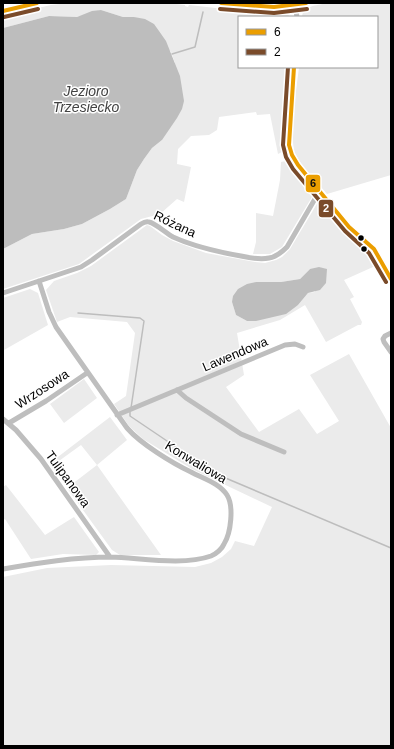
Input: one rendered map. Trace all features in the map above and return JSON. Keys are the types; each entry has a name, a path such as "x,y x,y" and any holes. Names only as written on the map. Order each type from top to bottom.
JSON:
{"street":[{"path":"3,11 36,3"},
{"path":"222,3 271,7 306,3"},
{"path":"295,5 297,16"},
{"path":"294,68 290,121 290,150 298,165 319,192 352,230 374,248 391,279"},
{"name":"Różana","path":"3,293 75,270 146,222 152,223 171,236 202,248 255,258 271,258 280,254 287,247 319,192"},
{"name":"Konwaliowa","path":"3,570 44,562 110,557 175,560 201,559 213,555 219,551 224,544 230,527 230,502 228,495 223,490 209,480 190,472 141,442 134,436 117,415 56,327 50,316 40,281"},
{"path":"391,333 383,339 391,352"},
{"name":"Lawendowa","path":"117,415 286,345 295,344 303,347"},
{"name":"Wrzosowa","path":"9,423 46,401 87,373"},
{"path":"177,390 186,398 241,434 284,452"},
{"name":"Tulipanowa","path":"3,419 16,430 41,459 110,557"}],"shaded area":[{"path":"68,3 168,3 185,5 188,7 189,5 251,12 287,14 290,16 238,16 238,68 291,68 283,149 282,152 278,154 270,114 257,115 256,112 219,117 217,130 209,135 191,136 178,149 177,164 191,167 184,202 177,199 160,214 141,219 79,264 3,289 3,249 32,234 64,229 82,224 126,199 137,170 152,148 162,140 175,63 171,52 134,17 123,17 101,10 77,17 49,16 3,28 3,16 51,5"},
{"path":"326,3 391,3 391,175 327,194 301,164 293,146 294,111 299,68 378,68 378,16 302,16 305,10"},
{"path":"281,162 292,162 315,192 282,247 270,254 253,254 256,242 256,213 273,216 280,180"},
{"path":"320,201 324,204 354,240 372,254 378,263 373,267 344,280 354,297 350,299 362,322 361,325 358,325 326,342 305,305 280,320 237,333 244,375 226,387 259,432 299,409 317,434 339,421 310,375 349,354 391,428 391,746 3,746 3,577 47,568 111,565 195,567 211,563 222,557 231,549 235,541 254,546 272,507 192,469 143,439 129,426 114,404 126,396 135,333 127,322 70,317 57,322 46,290 54,281 77,273 91,266 147,225 173,241 206,253 265,263 276,260 282,257 290,249","holes":["310,269 315,292 308,293 298,305 247,321 236,315 232,302 256,282 281,282 300,279"]},
{"path":"30,289 38,293 48,325 4,350 3,298"},
{"path":"84,379 97,398 64,423 50,404"},
{"path":"110,417 127,440 97,465 81,445 52,466 50,463"},
{"path":"97,465 161,555 120,555 112,550 67,488"},
{"path":"6,485 45,535 74,517 99,552 96,555 63,554 31,559 5,519 3,520 3,487"}],"water":[{"name":"Jezioro Trzesiecko","path":"101,10 123,17 145,19 154,24 166,41 180,76 184,101 182,109 162,140 152,148 137,170 126,199 82,224 64,229 32,234 3,249 3,28 49,16 77,17 92,11"},
{"path":"319,267 327,269 326,283 320,290 308,293 298,305 286,314 256,321 247,321 236,315 232,302 233,296 238,289 247,284 256,282 281,282 300,279 310,269"}],"waterway":[{"path":"172,54 195,47 203,12"},
{"path":"78,313 140,318 144,321 131,408"},
{"path":"130,412 130,416 216,474 391,548"}],"transit line":[{"name":"6","path":"3,11 37,3"},
{"name":"6","path":"221,3 274,7 306,3"},
{"name":"2","path":"4,17 38,9"},
{"name":"2","path":"220,9 274,13 307,9"},
{"name":"2","path":"288,68 283,145 286,157 293,169 345,231 369,253 386,282"},
{"name":"6","path":"294,68 289,145 292,155 298,165 349,227 374,249 391,279"}]}
